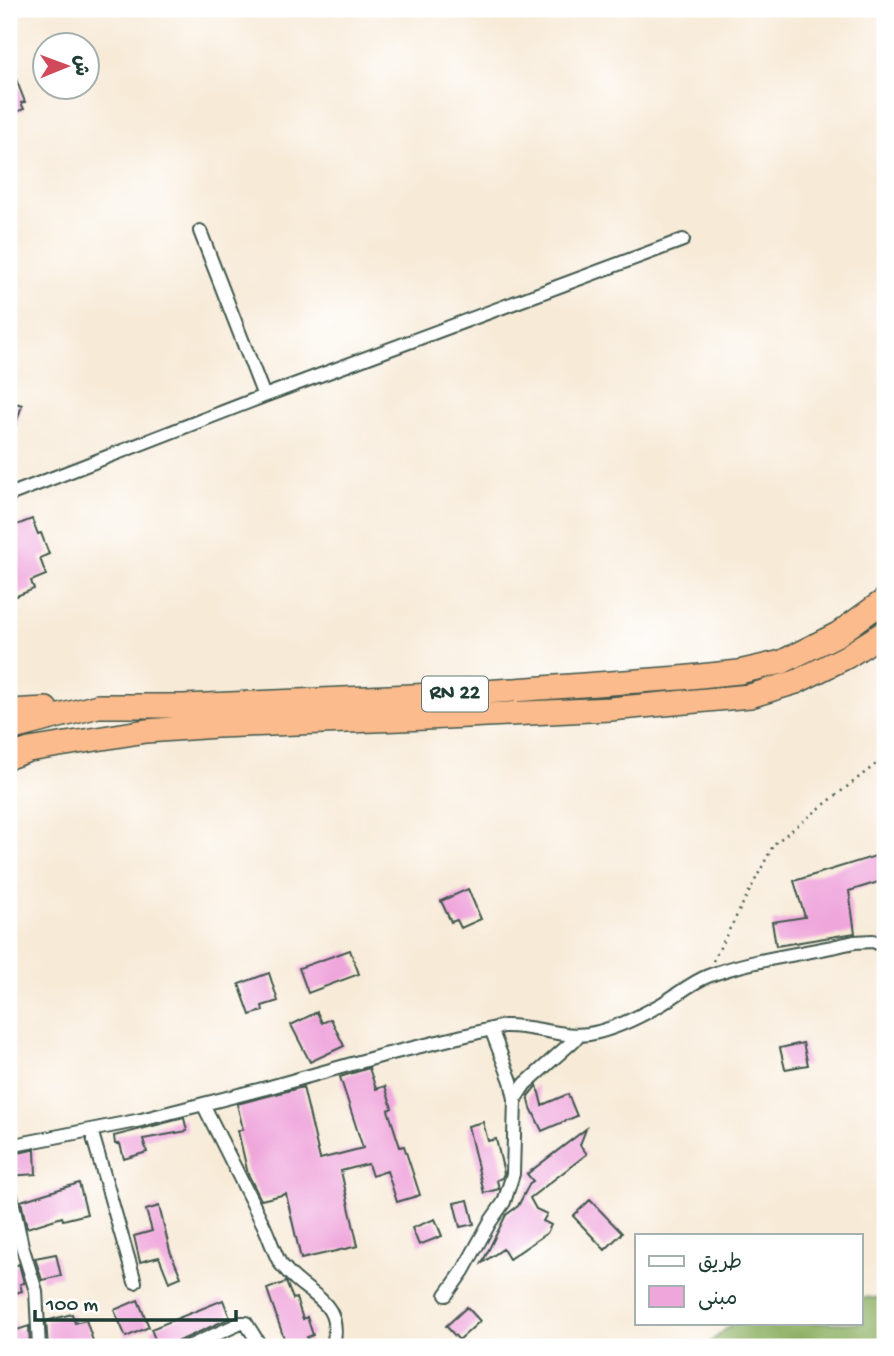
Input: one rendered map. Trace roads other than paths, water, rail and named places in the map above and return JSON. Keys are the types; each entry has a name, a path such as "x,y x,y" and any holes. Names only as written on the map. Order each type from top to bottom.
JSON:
{"highway":[{"name":"RN 22","path":"9,729 98,706 184,706 457,694 739,672 782,662 838,634 885,600"},
{"name":"RN 22","path":"9,757 29,750 146,731 610,709 750,696 796,682 846,657 885,632"},
{"path":"9,711 98,706"}],"street":[{"path":"200,231 264,396"},
{"path":"9,495 264,396 683,240"},
{"path":"9,1146 203,1104 504,1026 521,1025 566,1035 593,1033 658,1007 705,977 734,967 854,942 873,941 885,946"},
{"path":"446,1295 504,1202 513,1174 515,1099 491,1029"},
{"path":"515,1099 525,1084 580,1035"},
{"path":"203,1104 281,1265 316,1294 332,1316 336,1336 334,1347"},
{"path":"91,1130 135,1282"},
{"path":"9,1186 22,1246 36,1291 39,1347"},
{"path":"188,1347 242,1323 246,1323 261,1347"}]}
